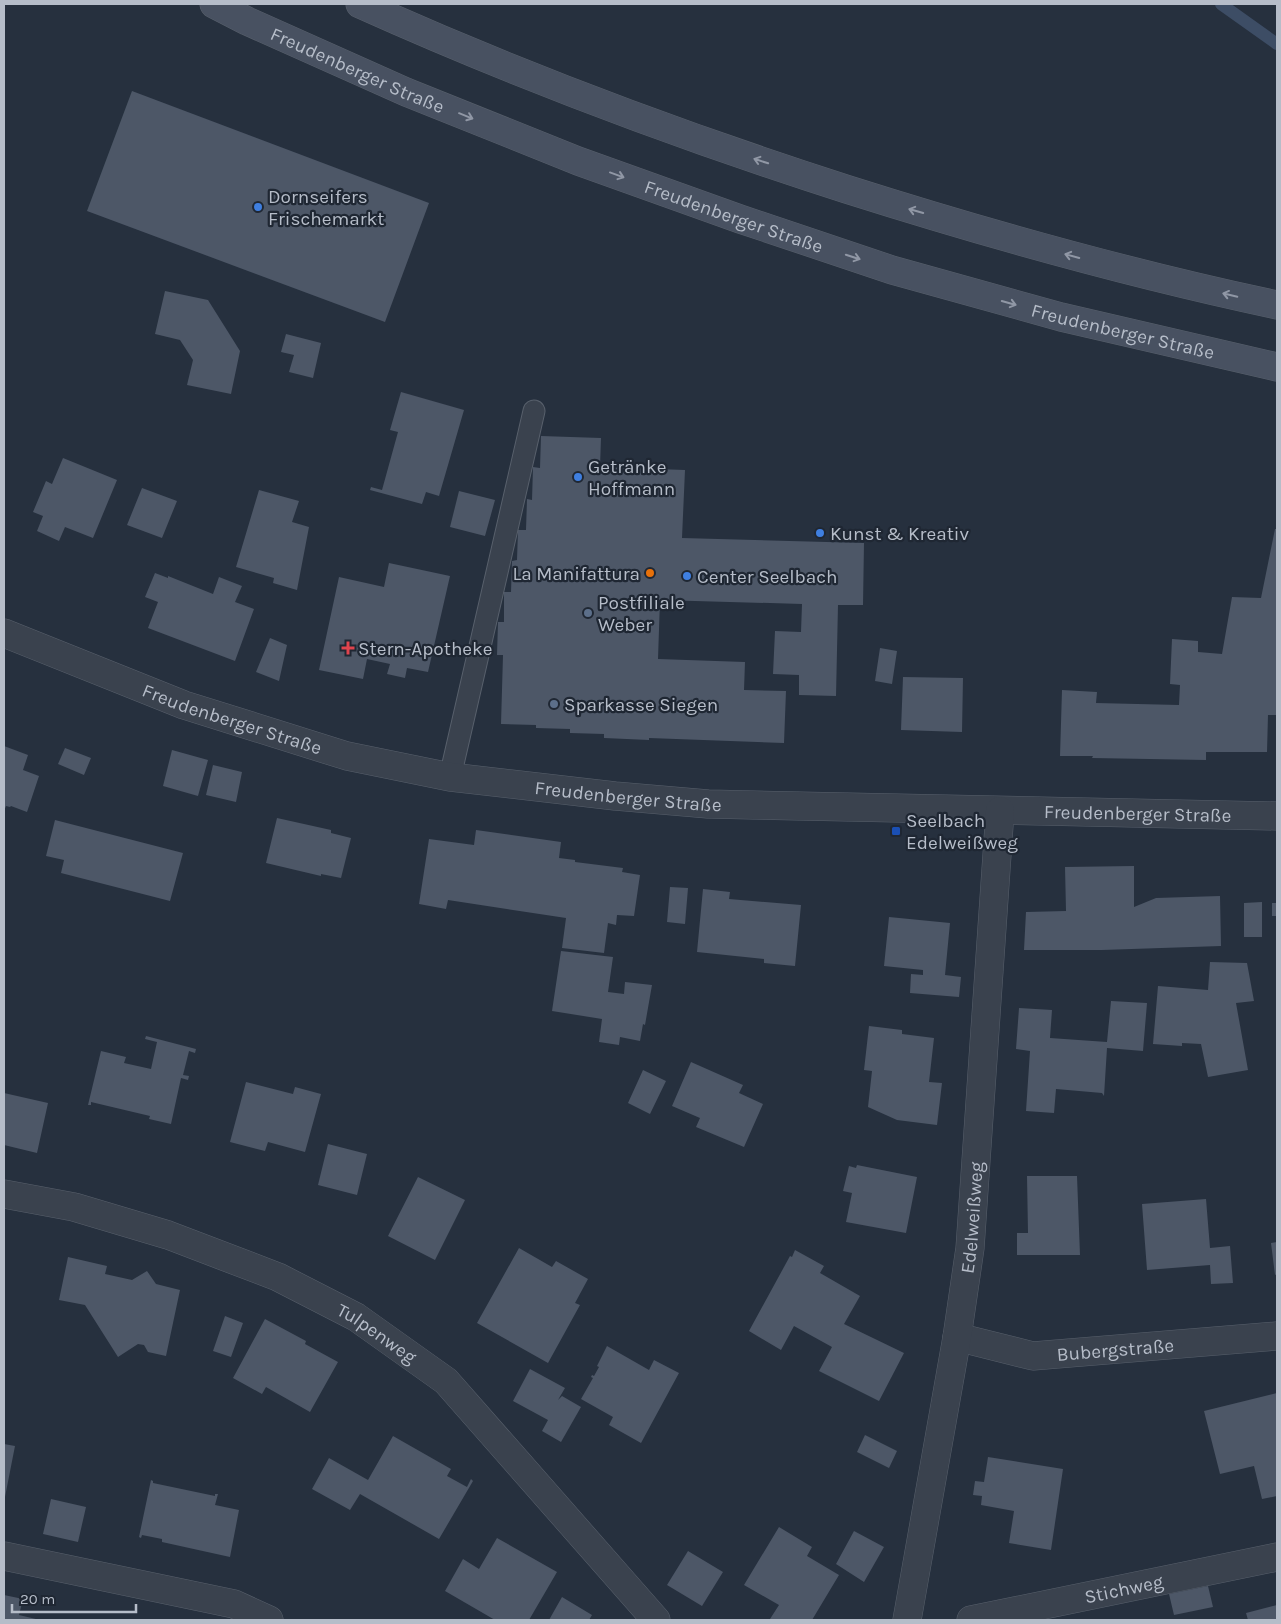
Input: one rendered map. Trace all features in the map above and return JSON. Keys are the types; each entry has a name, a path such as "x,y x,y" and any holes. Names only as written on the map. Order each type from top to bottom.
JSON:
{"main road":[{"name":"Freudenberger Straße","path":"214,4 406,92 578,161 740,219 892,270 1061,317 1277,367"},
{"path":"360,4 427,34 594,102 752,159 908,208 1073,256 1277,305"}],"street":[{"name":"Freudenberger Straße","path":"4,633 184,705 347,756 450,777 605,795 708,804 1277,816"},
{"name":"Edelweißweg","path":"908,1620 957,1338 970,1248 1000,811"},
{"name":"Tulpenweg","path":"4,1194 74,1207 168,1235 278,1277 356,1317 446,1382 656,1620"},
{"name":"Bubergstraße","path":"957,1338 1033,1356 1277,1336"},
{"path":"4,1556 234,1604 269,1620"},
{"name":"Stichweg","path":"972,1620 1277,1557"}],"lane":[{"path":"450,777 534,411"}],"building":[{"name":"Dornseifers Frischemarkt","path":"132,91 429,203 385,322 87,211"},
{"path":"165,291 208,300 240,351 231,394 187,385 193,360 180,340 155,334"},
{"path":"286,334 321,343 313,378 289,372 294,355 281,352"},
{"path":"401,392 464,410 439,496 426,492 422,504 370,490 371,487 382,490 398,432 390,430"},
{"name":"Center Seelbach","path":"541,436 601,438 600,467 685,470 682,538 864,543 863,605 838,605 836,696 799,695 799,675 773,674 775,631 801,632 802,604 660,600 658,659 745,662 744,690 786,691 784,743 604,738 604,734 570,733 570,729 536,728 536,725 501,724 503,655 497,655 498,622 504,622 504,592 511,592 512,561 517,560 518,530 526,530 527,499 532,500 533,467 540,468"},
{"path":"63,458 117,480 93,538 65,527 59,541 37,531 43,516 33,512 46,481 52,484"},
{"path":"142,488 177,501 162,538 127,525"},
{"path":"259,490 299,501 292,522 309,527 297,590 273,583 274,578 236,567"},
{"path":"459,491 495,500 485,536 450,527"},
{"path":"1275,529 1277,529 1277,715 1268,715 1267,752 1206,752 1206,760 1060,756 1062,690 1097,692 1096,703 1179,705 1180,685 1170,684 1172,639 1198,641 1198,652 1222,654 1232,597 1261,598"},
{"path":"389,563 450,576 428,672 407,668 405,678 387,674 390,664 367,659 363,679 319,670 339,577 384,587"},
{"path":"155,573 168,578 168,576 213,594 219,577 242,586 235,602 254,609 235,661 148,628 158,602 145,597"},
{"path":"270,638 287,645 279,681 256,672"},
{"path":"880,648 897,651 892,684 875,681"},
{"path":"903,677 963,678 962,732 901,730"},
{"path":"4,746 28,755 23,770 39,776 27,812 11,806 6,806 4,811"},
{"path":"65,748 91,758 84,775 58,764"},
{"path":"172,750 208,760 198,796 163,786"},
{"path":"213,765 242,772 236,802 206,795"},
{"path":"277,818 331,830 331,833 351,838 341,878 321,874 321,876 266,863"},
{"path":"55,820 183,853 170,901 61,873 64,860 46,856"},
{"path":"476,830 561,842 559,858 623,868 622,872 640,875 634,916 617,915 616,925 608,923 604,953 562,948 566,918 448,900 446,909 419,904 429,839 474,845"},
{"path":"1134,866 1134,907 1156,898 1220,896 1221,946 1102,950 1024,950 1026,912 1066,911 1065,867"},
{"path":"670,887 688,888 685,924 667,922"},
{"path":"703,889 730,892 729,899 801,905 795,966 764,963 764,959 697,952"},
{"path":"1262,902 1262,937 1244,937 1244,903"},
{"path":"1272,903 1277,903 1277,916 1272,916"},
{"path":"889,917 950,923 945,975 961,977 959,997 910,993 911,974 923,975 923,970 884,966"},
{"path":"561,951 613,957 608,992 624,994 625,982 652,985 645,1025 643,1024 640,1041 620,1037 619,1045 599,1042 602,1019 552,1011"},
{"path":"1210,962 1247,963 1254,1001 1236,1003 1248,1070 1208,1077 1201,1044 1182,1043 1182,1046 1153,1044 1158,986 1208,990"},
{"path":"1111,1001 1147,1003 1143,1051 1107,1048 1104,1096 1102,1093 1056,1089 1054,1113 1026,1111 1030,1051 1016,1049 1019,1008 1052,1010 1050,1038 1107,1042"},
{"path":"869,1026 902,1030 902,1034 934,1038 929,1082 942,1083 937,1125 897,1120 868,1107 872,1071 864,1070"},
{"path":"146,1036 196,1049 195,1053 189,1051 183,1075 189,1076 188,1080 181,1078 171,1124 149,1119 150,1116 91,1102 91,1105 88,1105 101,1051 126,1057 124,1063 151,1069 157,1042 145,1039"},
{"path":"691,1062 743,1085 739,1093 763,1104 744,1147 696,1127 700,1118 672,1106"},
{"path":"643,1070 666,1081 650,1114 628,1103"},
{"path":"246,1082 293,1094 295,1087 321,1094 305,1152 268,1142 265,1151 230,1142"},
{"path":"4,1093 48,1103 37,1153 4,1145"},
{"path":"328,1144 367,1154 357,1195 318,1185"},
{"path":"857,1165 917,1177 906,1233 846,1222 852,1193 843,1191 849,1166 856,1168"},
{"path":"1027,1176 1077,1176 1080,1255 1017,1255 1017,1233 1028,1233"},
{"path":"418,1177 465,1200 435,1260 388,1236"},
{"path":"1206,1199 1210,1248 1230,1246 1233,1283 1211,1284 1210,1265 1147,1270 1142,1204"},
{"path":"1277,1242 1277,1274 1275,1275 1271,1243"},
{"path":"519,1248 552,1267 556,1261 588,1279 575,1303 580,1305 548,1363 477,1323"},
{"path":"795,1250 824,1266 820,1273 860,1296 844,1324 904,1353 879,1401 819,1371 832,1347 794,1326 781,1350 749,1331"},
{"path":"68,1257 107,1266 105,1274 132,1280 147,1271 156,1284 180,1290 166,1356 148,1352 144,1345 138,1344 118,1357 85,1305 59,1300"},
{"path":"225,1316 243,1323 231,1357 213,1351"},
{"path":"265,1319 306,1341 305,1344 338,1362 310,1412 266,1387 262,1394 233,1378"},
{"path":"607,1346 649,1370 654,1360 679,1373 641,1443 609,1425 613,1417 581,1399 593,1378 591,1377 592,1375 594,1376 599,1367 597,1366"},
{"path":"530,1369 565,1388 558,1400 562,1396 581,1407 561,1442 542,1431 548,1420 513,1401"},
{"path":"1277,1393 1277,1496 1262,1499 1254,1466 1220,1474 1204,1411"},
{"path":"865,1435 897,1451 889,1468 857,1452"},
{"path":"393,1436 451,1469 447,1476 467,1487 471,1479 473,1481 439,1539 360,1494 350,1510 312,1489 329,1458 368,1480"},
{"path":"4,1444 15,1446 5,1497 4,1497"},
{"path":"988,1457 1063,1469 1051,1550 1009,1543 1014,1511 981,1505 982,1496 973,1495 975,1481 984,1482"},
{"path":"151,1480 153,1483 215,1496 215,1494 218,1494 215,1505 239,1510 230,1557 162,1542 162,1539 142,1535 141,1538 139,1537"},
{"path":"51,1499 86,1507 78,1542 43,1534"},
{"path":"779,1527 812,1547 807,1556 839,1575 812,1620 770,1619 779,1605 744,1585"},
{"path":"854,1531 884,1547 864,1582 836,1564"},
{"path":"497,1538 557,1572 529,1620 495,1620 445,1591 463,1559 479,1569"},
{"path":"688,1551 723,1572 702,1606 667,1585"},
{"path":"1208,1586 1213,1607 1174,1615 1169,1594"},
{"path":"4,1595 23,1599 19,1615 40,1620 4,1620"},
{"path":"562,1597 592,1615 589,1620 549,1620"},
{"path":"1277,1605 1277,1620 1248,1620 1246,1613"}],"waterway":[{"path":"1221,4 1277,44"}],"place":[{"name":"Dornseifers Frischemarkt","path":"258,207"},
{"name":"Getränke Hoffmann","path":"578,477"},
{"name":"Kunst & Kreativ","path":"820,533"},
{"name":"La Manifattura","path":"650,573"},
{"name":"Center Seelbach","path":"687,576"},
{"name":"Postfiliale Weber","path":"588,613"},
{"name":"Stern-Apotheke","path":"348,648"},
{"name":"Sparkasse Siegen","path":"554,704"},
{"name":"Seelbach Edelweißweg","path":"896,831"}]}
